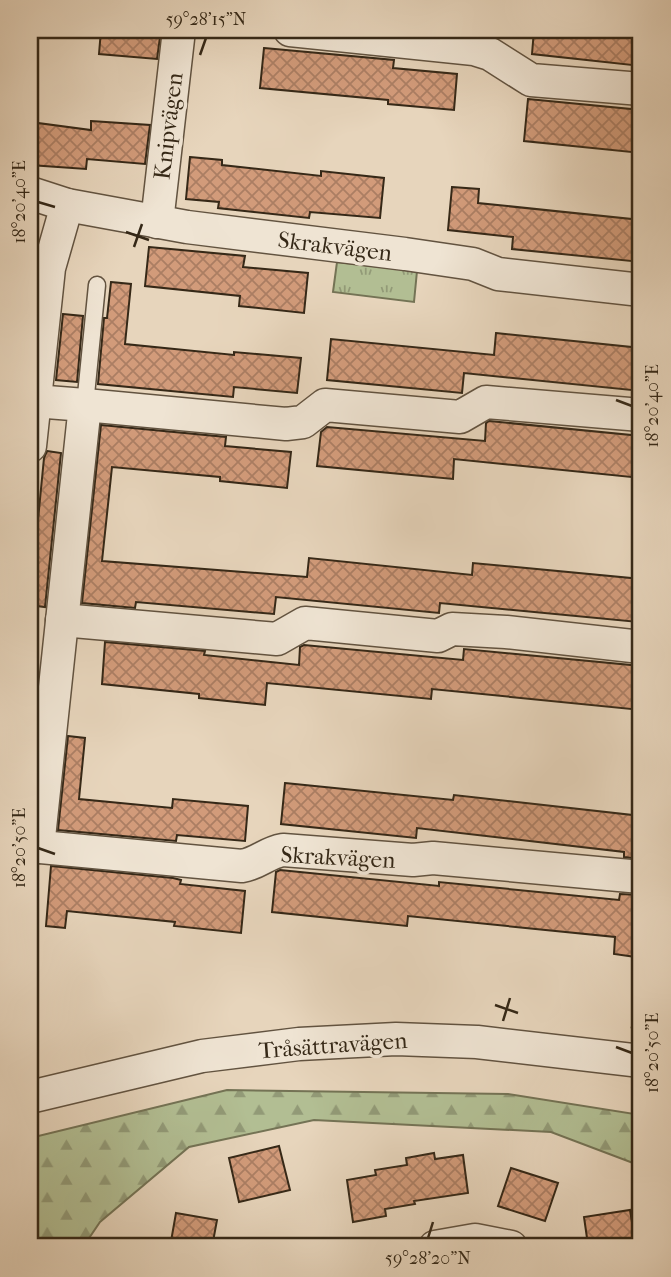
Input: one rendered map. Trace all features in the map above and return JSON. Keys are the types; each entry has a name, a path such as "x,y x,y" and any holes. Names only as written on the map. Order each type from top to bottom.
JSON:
{"street":[{"name":"Knipvägen","path":"157,222 180,30"},
{"path":"290,30 474,49 490,54 531,80 641,89"},
{"name":"Skrakvägen","path":"30,193 67,205 157,222 473,264 498,274 538,280 641,290"},
{"path":"30,446 36,332 49,268 67,205"},
{"path":"34,401 286,424 303,422 325,405 460,417 486,402 641,415"},
{"name":"Skrakvägen","path":"85,405 34,847 242,866 257,864 271,852 283,850 413,860 433,858 641,877"},
{"path":"62,620 278,639 305,623 438,636 452,629 506,632 641,646"},
{"name":"Tråsättravägen","path":"30,1097 202,1056 299,1044 396,1039 477,1042 641,1061"},
{"path":"435,1247 475,1240 511,1247"}],"lane":[{"path":"85,405 97,285"}],"green space":[{"path":"337,262 417,271 414,302 333,292"},
{"path":"227,1090 508,1094 641,1115 641,1166 551,1132 314,1120 189,1147 100,1222 83,1247 30,1247 30,1138"}],"building":[{"path":"101,30 161,30 157,59 99,54"},
{"path":"534,30 641,30 641,66 532,54"},
{"path":"264,48 394,60 393,68 457,74 454,110 388,104 388,100 260,88"},
{"path":"528,99 641,110 641,153 524,141"},
{"path":"91,121 150,125 145,164 87,159 86,169 30,165 30,122 91,130"},
{"path":"190,157 222,160 222,165 321,176 321,171 384,178 380,218 310,212 309,218 218,208 219,202 186,199"},
{"path":"452,187 479,189 478,203 641,220 641,262 512,249 513,237 448,230"},
{"path":"149,247 245,256 243,267 308,273 304,313 239,306 240,296 145,286"},
{"path":"111,282 131,284 125,344 234,355 234,352 301,358 297,393 234,387 233,397 98,384 104,318 107,318"},
{"path":"63,314 83,316 77,382 56,380"},
{"path":"496,333 641,348 641,391 464,373 462,393 327,380 331,339 494,355"},
{"path":"489,421 641,436 641,478 454,459 453,479 317,466 321,432 327,427 485,441 486,423"},
{"path":"101,425 226,437 225,446 291,452 287,488 220,481 220,477 112,467 102,561 307,577 309,558 472,575 473,563 641,579 638,622 440,603 439,613 276,597 274,614 136,602 135,608 82,603"},
{"path":"47,451 61,453 45,607 30,605 30,602 44,458"},
{"path":"105,642 205,651 204,655 299,665 300,647 304,645 463,660 464,649 641,666 641,710 432,689 431,699 267,683 265,705 199,698 199,694 102,684"},
{"path":"68,736 85,738 79,799 172,808 173,799 248,806 245,841 177,835 176,841 58,830"},
{"path":"285,783 453,800 454,795 641,816 641,859 624,857 624,852 417,828 416,838 281,824"},
{"path":"51,866 173,878 181,880 180,884 245,891 241,933 174,926 175,922 67,911 65,928 46,926"},
{"path":"280,870 619,900 620,894 641,895 636,957 614,954 615,937 408,916 407,926 272,912 276,872"},
{"path":"279,1146 290,1190 239,1202 229,1158"},
{"path":"434,1153 435,1159 463,1155 468,1193 414,1201 415,1204 385,1209 386,1216 353,1222 347,1180 376,1175 375,1170 407,1165 406,1158"},
{"path":"511,1168 558,1183 545,1221 498,1206"},
{"path":"630,1210 636,1247 598,1247 598,1243 588,1245 584,1217"},
{"path":"176,1213 217,1220 212,1247 170,1247"}]}
